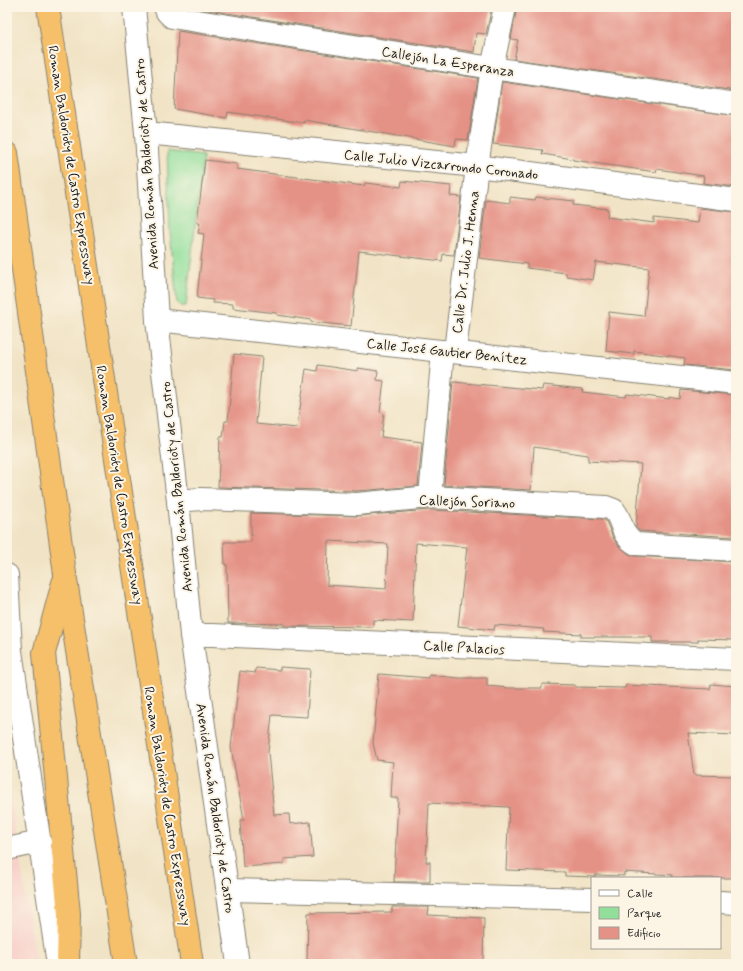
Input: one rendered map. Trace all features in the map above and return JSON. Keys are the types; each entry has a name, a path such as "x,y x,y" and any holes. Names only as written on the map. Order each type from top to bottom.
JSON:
{"highway":[{"name":"Roman Baldorioty de Castro Expressway","path":"48,7 192,964"},
{"path":"7,153 65,574 126,964"},
{"path":"65,574 44,653 69,914 68,964"}],"street":[{"name":"Avenida Román Baldorioty de Castro","path":"134,7 146,133 157,320 178,501 191,635 238,964"},
{"name":"Callejón La Esperanza","path":"165,7 167,12 172,17 492,68 736,104"},
{"name":"Calle Dr. Julio J. Henna","path":"430,497 449,351 492,68 504,7"},
{"name":"Calle Julio Vizcarrondo Coronado","path":"146,133 477,166 736,200"},
{"name":"Calle José Gautier Benítez","path":"157,320 736,383"},
{"name":"Callejón Soriano","path":"178,501 201,499 357,504 430,497 606,507 614,510 626,535 636,544 736,550"},
{"path":"7,574 11,651 58,964"},
{"name":"Calle Palacios","path":"191,635 736,659"},
{"path":"7,849 40,842"},
{"path":"228,890 591,899"},
{"path":"721,902 736,903"}],"shaded area":[{"path":"7,777 36,964 7,964"}],"green space":[{"path":"167,151 203,156 186,306 181,306 177,303 170,231"}],"building":[{"path":"189,7 492,7 486,34 476,33 474,52"},
{"path":"517,7 736,7 736,91 514,59 518,40 511,39"},
{"path":"178,31 478,78 468,140 456,139 455,146 304,120 304,123 228,112 227,118 174,109"},
{"path":"502,82 736,116 736,187 703,183 704,176 657,169 656,172 573,160 542,154 543,150 493,144"},
{"path":"205,160 237,164 237,169 364,186 365,183 401,187 402,181 451,186 450,196 461,197 454,255 443,254 442,261 359,251 351,326 311,322 311,320 277,315 277,313 233,308 233,304 213,303 213,300 197,298 204,234 198,233 200,223 197,223"},
{"path":"510,197 535,200 536,197 574,201 573,205 608,209 607,217 654,223 654,218 698,223 700,208 736,212 736,370 684,365 685,358 634,351 634,354 606,351 609,312 644,316 649,268 596,262 593,280 566,276 566,273 527,268 527,264 479,258 486,200 510,203"},
{"path":"234,354 262,357 256,424 297,428 306,369 317,371 318,365 358,371 358,368 378,371 377,380 384,381 380,412 384,414 381,437 422,442 418,486 357,491 218,487 220,437 223,437 225,421 228,421"},
{"path":"453,382 542,390 543,385 583,389 582,392 626,397 627,394 669,399 669,397 680,399 681,390 736,395 736,537 639,531 636,527 641,464 588,461 588,455 534,447 531,490 444,485"},
{"path":"430,510 603,519 606,521 613,538 618,545 629,554 635,556 736,562 736,640 698,639 698,642 652,642 652,637 581,637 581,634 543,632 544,629 495,625 494,630 458,626 467,547 416,543 413,622 373,620 373,627 284,626 284,624 228,623 227,565 225,565 224,542 251,542 251,513 357,516","holes":["328,541 388,544 386,589 327,585"]},
{"path":"280,667 310,669 307,717 272,715 268,752 274,815 289,814 290,824 310,822 313,857 284,859 284,864 243,867 240,820 244,820 231,747 240,671 255,673 256,668 280,670"},
{"path":"379,674 429,678 429,675 459,678 487,678 487,686 509,688 542,688 542,684 575,685 575,687 625,688 626,685 710,689 711,684 736,686 736,735 688,733 694,775 736,776 736,878 672,877 672,875 624,872 624,876 565,876 565,872 506,870 509,807 429,803 426,862 430,862 430,882 394,882 398,798 391,798 393,762 377,760 373,743"},
{"path":"392,907 429,907 428,915 484,918 483,964 307,964 308,913 392,912"}]}
